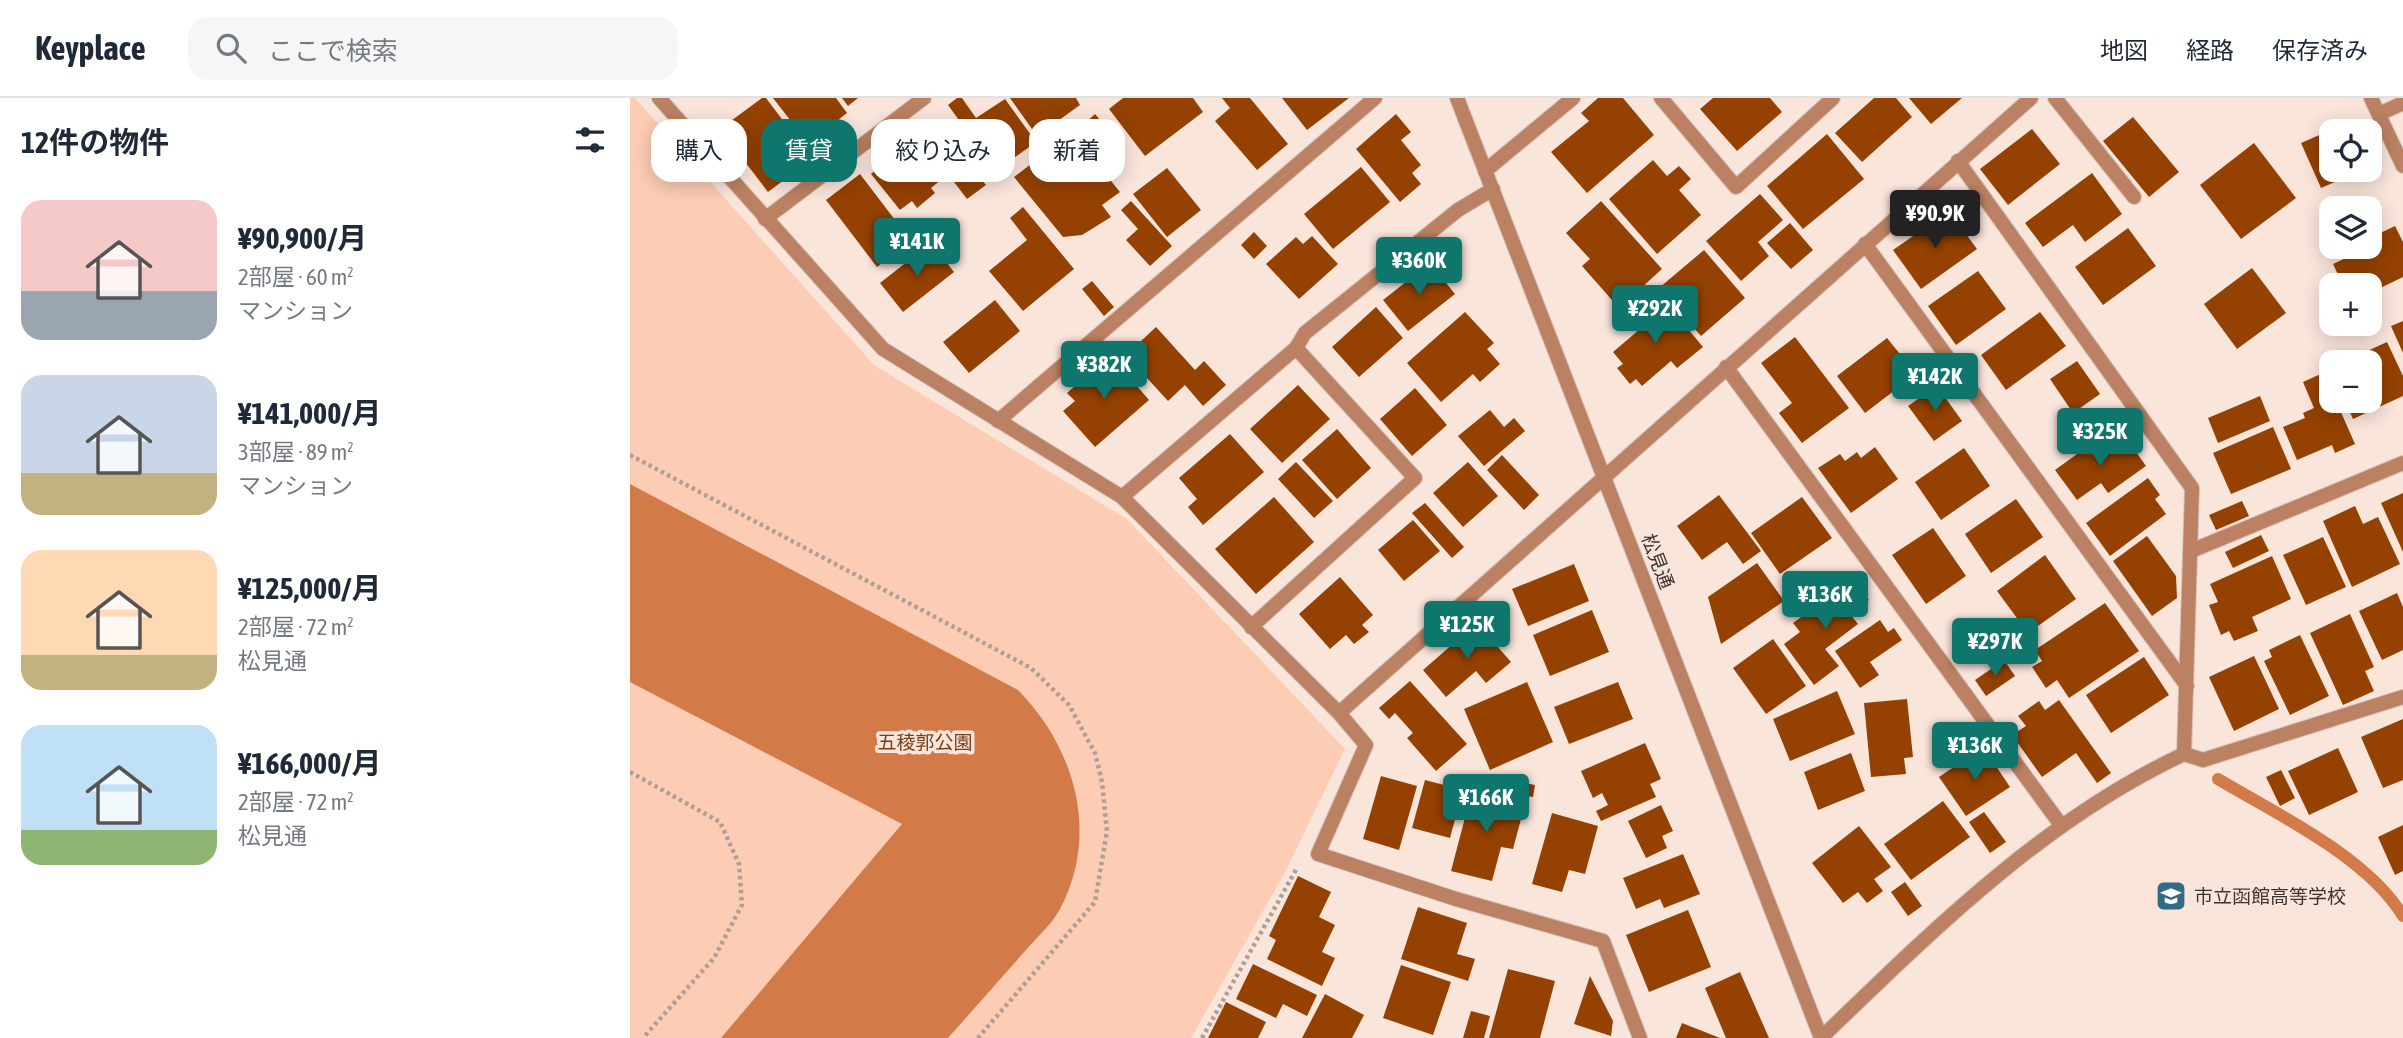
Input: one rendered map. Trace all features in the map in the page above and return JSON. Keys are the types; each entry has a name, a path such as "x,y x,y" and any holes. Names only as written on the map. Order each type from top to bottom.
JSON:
{"street":[{"path":"659,98 883,349 1122,497 1339,713 1366,745 1318,854 1456,899 1603,941 1640,1038"},
{"path":"765,219 924,98"},
{"path":"998,421 1375,98"},
{"name":"松見通","path":"1457,98 1821,1038"},
{"path":"1485,171 1573,98"},
{"path":"1661,98 1736,187 1833,98"},
{"path":"2055,98 2134,197"},
{"path":"2371,98 2403,166"},
{"path":"1339,713 2029,99"},
{"path":"2379,114 2403,103"},
{"path":"1958,162 2192,488 2185,754"},
{"path":"1122,497 1296,348 1305,333 1458,210 1493,189"},
{"path":"1865,244 2187,687"},
{"path":"1251,627 1415,478 1296,348"},
{"path":"1726,367 2061,825"},
{"path":"2191,551 2403,463"},
{"path":"1821,1038 1929,933 2061,825 2149,771 2185,754 2203,760 2403,697"}],"path":[{"path":"630,455 1031,667 1079,719 1095,753 1102,782 1107,831 1095,902 978,1038"},
{"path":"630,772 720,821 739,864 742,905 714,958 643,1038"},
{"path":"1202,1038 1302,860 1318,854"}],"green space":[{"name":"五稜郭公園","path":"630,98 635,98 654,119 651,119 651,182 710,182 874,365 1127,519 1345,749 1283,876 1191,1038 630,1038"}],"shaded area":[{"path":"630,484 1018,690 1038,713 1054,738 1067,765 1079,822 1078,851 1072,880 1053,920 948,1038 721,1038 902,824 630,682"}],"building":[{"path":"762,98 766,98 782,119 761,119 761,182 781,182 768,192 747,164 747,119 734,119"},
{"path":"773,98 836,98 847,113 839,119 789,119"},
{"path":"842,98 858,98 848,106"},
{"path":"957,98 962,98 976,118 1005,99 1029,132 1029,147 1015,157 1015,119 958,119 948,105"},
{"path":"1010,98 1076,98 1080,105 1061,119 1029,119 1029,125"},
{"path":"1123,98 1193,98 1203,112 1145,156 1125,130 1125,119 1117,119 1109,109"},
{"path":"1222,98 1250,98 1288,144 1257,170 1215,121 1230,108"},
{"path":"1282,98 1349,98 1307,130"},
{"path":"1598,98 1623,98 1654,135 1587,193 1551,152 1589,121 1581,113"},
{"path":"1713,98 1770,98 1782,112 1737,151 1700,109"},
{"path":"1874,98 1896,98 1912,117 1862,162 1835,133"},
{"path":"1909,98 1962,98 1931,124"},
{"path":"1396,114 1411,132 1401,140 1421,165 1412,173 1421,184 1400,202 1356,149"},
{"path":"2133,117 2179,172 2149,197 2103,141"},
{"path":"2032,129 2060,164 2008,205 1980,169"},
{"path":"1827,134 1864,179 1803,229 1767,186"},
{"path":"2319,135 2319,182 2335,182 2321,188 2301,143"},
{"path":"2254,143 2296,198 2241,239 2200,185"},
{"path":"1653,160 1667,176 1679,166 1691,179 1679,190 1701,215 1657,254 1609,199"},
{"path":"1029,166 1029,182 1112,182 1120,192 1102,205 1111,217 1082,235 1063,237 1015,176"},
{"path":"1361,167 1390,202 1333,249 1304,214"},
{"path":"1167,168 1201,210 1167,237 1133,194"},
{"path":"2092,173 2122,214 2085,242 2073,225 2043,247 2025,223"},
{"path":"860,174 911,241 877,267 826,200 850,182 857,182"},
{"path":"877,182 938,182 931,188 935,193 917,208 912,201 900,210"},
{"path":"954,182 984,182 986,185 967,199"},
{"path":"1760,194 1783,220 1758,242 1769,256 1741,281 1706,241"},
{"path":"1131,201 1172,246 1150,266 1126,240 1138,229 1121,210"},
{"path":"1601,201 1662,269 1619,308 1582,266 1590,259 1566,233"},
{"path":"1023,207 1074,269 1023,311 989,271 1027,240 1010,218"},
{"path":"1949,211 1977,249 1921,289 1893,250"},
{"path":"1790,223 1813,250 1791,269 1767,243"},
{"path":"2395,226 2403,242 2403,277 2382,287 2382,273 2337,273 2333,264 2344,259 2382,259 2382,232"},
{"path":"2128,228 2156,266 2103,305 2075,267"},
{"path":"1254,232 1267,246 1254,259 1241,245"},
{"path":"1312,236 1338,264 1299,299 1266,264 1296,237 1303,244"},
{"path":"931,243 954,272 903,312 880,283"},
{"path":"1704,250 1745,298 1701,336 1659,288"},
{"path":"1430,263 1455,294 1408,331 1383,300"},
{"path":"2252,268 2286,313 2237,349 2204,304"},
{"path":"1978,271 2006,309 1956,345 1928,306"},
{"path":"1092,281 1114,307 1104,316 1082,289"},
{"path":"1653,298 1673,322 1678,317 1703,347 1677,368 1671,361 1642,386 1636,379 1630,384 1617,368 1623,364 1613,352 1640,329 1630,317"},
{"path":"995,300 1020,331 969,373 943,342"},
{"path":"1376,307 1403,338 1359,377 1332,347"},
{"path":"1465,312 1494,343 1487,349 1500,364 1480,382 1473,374 1441,402 1407,363"},
{"path":"2040,312 2066,346 2006,390 1981,355"},
{"path":"2403,321 2403,353 2391,326"},
{"path":"1156,327 1195,370 1204,361 1226,385 1203,406 1185,385 1168,401 1126,355"},
{"path":"1795,337 1849,408 1802,443 1779,413 1792,403 1761,363"},
{"path":"1887,338 1916,374 1865,413 1837,376"},
{"path":"2387,342 2403,376 2403,396 2382,406 2382,350 2369,350"},
{"path":"1110,355 1149,400 1095,447 1063,411 1075,401 1067,393"},
{"path":"2077,361 2100,394 2073,413 2050,379"},
{"path":"2319,375 2319,413 2341,413 2355,444 2335,453 2332,445 2297,460 2283,427 2305,418 2303,413 2314,408 2303,382"},
{"path":"1298,385 1330,419 1282,463 1250,429"},
{"path":"1937,386 1962,421 1934,441 1908,406"},
{"path":"1415,388 1447,425 1412,456 1380,419"},
{"path":"2260,396 2270,421 2218,443 2208,418"},
{"path":"1490,410 1504,427 1514,418 1525,431 1484,466 1458,436"},
{"path":"2350,413 2366,413 2353,419"},
{"path":"2273,427 2291,469 2231,494 2213,453"},
{"path":"1337,429 1371,468 1337,499 1302,460"},
{"path":"1230,434 1264,472 1203,525 1188,507 1197,499 1179,478"},
{"path":"2102,436 2114,453 2129,442 2146,466 2108,493 2101,483 2077,500 2055,470"},
{"path":"1875,447 1898,479 1851,513 1818,468 1840,454 1845,461 1857,452 1861,458"},
{"path":"1964,448 1990,486 1941,520 1915,482"},
{"path":"1502,455 1539,495 1524,510 1487,470"},
{"path":"1296,462 1333,501 1314,518 1278,479"},
{"path":"1468,462 1498,496 1463,527 1433,493"},
{"path":"2148,478 2160,495 2155,499 2166,514 2110,556 2086,523"},
{"path":"2403,493 2403,552 2381,503"},
{"path":"1719,495 1761,551 1743,564 1727,542 1702,560 1677,526"},
{"path":"1274,497 1314,542 1256,594 1215,549"},
{"path":"1802,497 1832,538 1780,574 1751,533"},
{"path":"2016,499 2043,537 1991,573 1965,534"},
{"path":"2242,501 2249,516 2216,530 2209,515"},
{"path":"1425,503 1464,547 1452,558 1412,513"},
{"path":"2355,506 2363,524 2378,517 2400,564 2352,587 2323,521"},
{"path":"1413,520 1440,551 1404,581 1378,550"},
{"path":"1933,528 1966,576 1926,604 1892,555"},
{"path":"2261,535 2269,551 2233,568 2225,552"},
{"path":"2147,536 2176,576 2177,598 2152,616 2113,561"},
{"path":"2323,537 2346,587 2306,605 2283,555"},
{"path":"2045,555 2076,599 2028,633 1997,591"},
{"path":"2272,556 2291,599 2252,617 2258,631 2234,641 2229,631 2221,635 2209,605 2218,602 2210,584"},
{"path":"1757,563 1784,601 1721,644 1708,597"},
{"path":"1574,564 1589,601 1528,626 1512,589"},
{"path":"1340,577 1373,615 1362,625 1369,632 1354,644 1346,635 1330,649 1299,614"},
{"path":"1853,579 1869,600 1850,614 1858,624 1825,649 1839,666 1814,685 1784,644 1800,632 1793,623"},
{"path":"2397,593 2403,607 2403,650 2382,660 2359,611"},
{"path":"2105,603 2139,651 2069,698 2057,680 2046,688 2032,667 2042,661 2035,650"},
{"path":"1592,610 1609,652 1550,676 1533,635"},
{"path":"2350,614 2374,667 2365,671 2374,691 2343,705 2310,633"},
{"path":"1880,620 1888,632 1894,628 1902,640 1870,662 1879,675 1860,688 1835,651"},
{"path":"1477,623 1511,662 1486,683 1476,671 1446,697 1423,670"},
{"path":"2300,635 2329,696 2290,715 2264,661 2272,657 2269,650"},
{"path":"1773,639 1806,686 1766,714 1733,668"},
{"path":"2254,656 2279,709 2234,731 2209,677"},
{"path":"2144,657 2169,695 2111,733 2086,695"},
{"path":"2004,660 2015,676 1986,696 1975,680"},
{"path":"1410,681 1467,744 1436,771 1407,738 1413,733 1395,713 1389,719 1379,708"},
{"path":"1527,682 1553,742 1490,770 1464,709"},
{"path":"1618,682 1633,719 1569,744 1554,707"},
{"path":"1837,691 1855,734 1790,761 1773,719"},
{"path":"1907,699 1913,757 1904,758 1906,774 1871,777 1864,703"},
{"path":"2059,700 2111,773 2097,783 2076,753 2042,777 2012,735 2026,726 2018,716 2039,701 2045,710"},
{"path":"2403,719 2403,780 2383,788 2361,737"},
{"path":"1645,743 1661,779 1650,784 1656,797 1601,821 1596,811 1608,805 1602,793 1593,798 1581,771"},
{"path":"1983,747 2010,787 1966,816 1939,777"},
{"path":"2338,748 2358,792 2309,815 2288,771"},
{"path":"1851,753 1865,791 1818,810 1804,772"},
{"path":"2281,770 2295,798 2280,806 2266,777"},
{"path":"1381,776 1417,786 1399,850 1363,839"},
{"path":"1483,776 1535,785 1533,797 1481,788"},
{"path":"1425,780 1463,790 1450,838 1412,828"},
{"path":"1472,791 1525,804 1513,849 1501,847 1492,881 1451,871"},
{"path":"1943,801 1970,837 1911,880 1884,844"},
{"path":"1661,805 1673,831 1662,836 1667,848 1646,858 1628,821"},
{"path":"1984,812 2006,842 1990,853 1969,822"},
{"path":"1552,813 1598,826 1585,874 1569,870 1562,892 1532,884"},
{"path":"2403,825 2403,871 2395,875 2378,837"},
{"path":"1859,826 1891,867 1874,879 1883,891 1867,903 1858,892 1843,903 1812,863"},
{"path":"1683,854 1700,894 1664,908 1660,899 1636,909 1623,878"},
{"path":"1298,876 1331,892 1319,917 1335,925 1322,952 1335,958 1322,986 1267,959 1276,940 1269,936"},
{"path":"1905,882 1922,906 1908,916 1891,892"},
{"path":"1418,907 1467,923 1457,954 1475,959 1468,981 1401,959"},
{"path":"1688,910 1711,967 1649,992 1626,935"},
{"path":"1253,964 1317,995 1307,1016 1283,1004 1276,1018 1236,999"},
{"path":"1401,965 1451,982 1433,1035 1383,1018"},
{"path":"1508,969 1555,981 1540,1038 1489,1038"},
{"path":"1740,972 1769,1038 1726,1038 1705,988"},
{"path":"1590,976 1613,1021 1611,1036 1574,1024"},
{"path":"1325,994 1364,1015 1352,1038 1302,1038"},
{"path":"1226,1002 1266,1022 1258,1038 1208,1038"},
{"path":"1471,1011 1490,1016 1484,1038 1463,1038"},
{"path":"1682,1023 1720,1038 1676,1038"}],"waterway":[{"path":"2218,779 2293,822 2344,856 2387,894 2403,916"}],"place":[{"name":"市立函館高等学校","path":"2171,896"}]}
